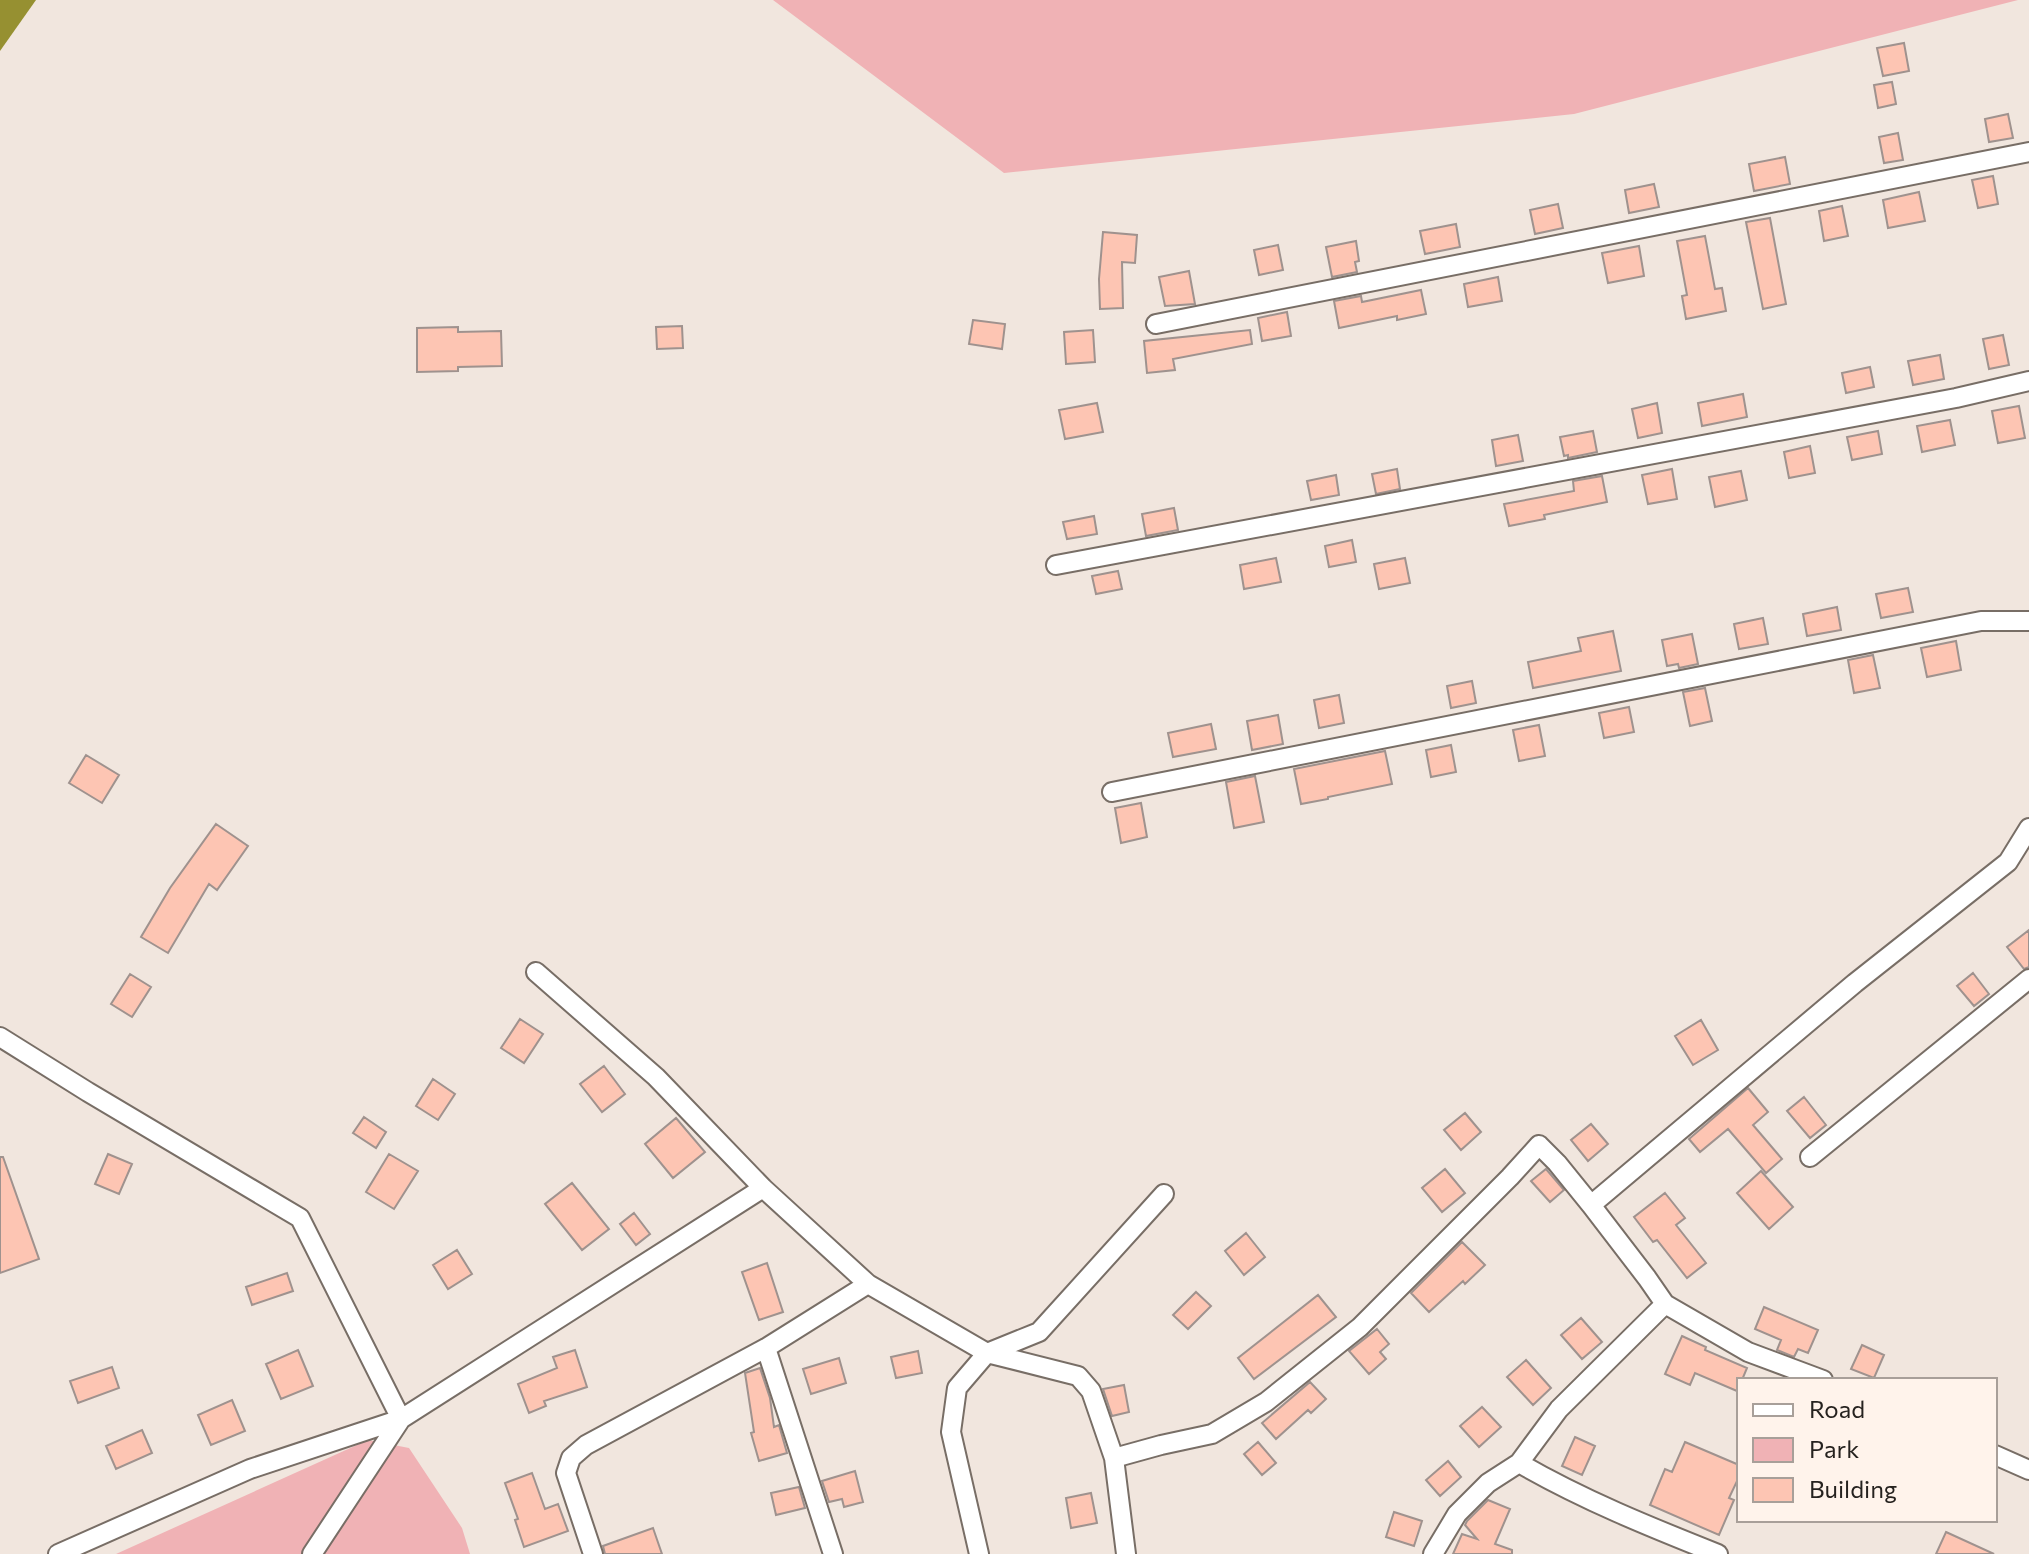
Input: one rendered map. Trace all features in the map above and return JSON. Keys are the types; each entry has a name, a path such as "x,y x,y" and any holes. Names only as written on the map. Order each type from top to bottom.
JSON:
{"street":[{"path":"1156,324 2029,152"},
{"path":"1056,565 1956,398 2029,381"},
{"path":"1112,792 1981,621 2029,621"},
{"path":"1591,1205 1855,983 2008,862 2029,828"},
{"path":"536,972 656,1077 763,1188 868,1284 987,1353 1078,1376 1091,1391 1114,1458 1126,1554"},
{"path":"1810,1157 2029,979"},
{"path":"0,1037 300,1218 401,1419"},
{"path":"1114,1458 1212,1434 1266,1402 1360,1327 1539,1145 1591,1205 1665,1304 1748,1352 1818,1378"},
{"path":"58,1554 250,1469 401,1419 763,1188"},
{"path":"979,1554 951,1432 957,1388 987,1353 1039,1332 1164,1194"},
{"path":"593,1554 566,1473 571,1458 586,1445 766,1348 868,1284"},
{"path":"1433,1554 1457,1514 1488,1483 1519,1463 1559,1409 1665,1304"},
{"path":"766,1348 833,1554"},
{"path":"312,1554 401,1419"},
{"path":"1997,1456 2029,1470"},
{"path":"1519,1463 1629,1519 1718,1554"}],"green space":[{"path":"773,0 2018,0 1574,114 1004,173"},
{"path":"368,1440 409,1448 462,1528 470,1554 116,1554"}],"shaded area":[{"path":"0,0 36,0 0,51"}],"building":[{"path":"1904,43 1909,71 1883,76 1877,48"},
{"path":"1892,82 1896,104 1878,108 1874,85"},
{"path":"2008,114 2013,138 1989,142 1985,119"},
{"path":"1898,133 1903,160 1884,163 1879,137"},
{"path":"1785,157 1790,184 1754,191 1749,164"},
{"path":"1993,176 1998,204 1978,208 1972,180"},
{"path":"1654,184 1659,207 1629,213 1625,190"},
{"path":"1919,192 1925,221 1888,228 1883,200"},
{"path":"1558,204 1563,228 1535,234 1530,210"},
{"path":"1842,206 1848,236 1824,241 1819,211"},
{"path":"1770,218 1786,304 1763,309 1746,222"},
{"path":"1456,224 1460,247 1425,254 1420,231"},
{"path":"1103,232 1137,235 1135,263 1122,262 1123,308 1100,309"},
{"path":"1705,236 1715,289 1722,288 1726,311 1686,319 1682,296 1687,295 1677,241"},
{"path":"1356,241 1357,272 1332,277 1326,247"},
{"path":"1278,245 1283,270 1259,275 1254,250"},
{"path":"1639,246 1644,276 1608,283 1602,253"},
{"path":"1189,271 1195,304 1165,306 1159,277"},
{"path":"1498,277 1502,301 1468,307 1464,284"},
{"path":"1421,290 1426,314 1397,320 1397,316 1339,328 1334,301 1361,296 1362,302"},
{"path":"1287,312 1291,336 1262,341 1258,318"},
{"path":"973,320 1005,324 1002,349 969,344"},
{"path":"682,326 683,348 657,349 656,327"},
{"path":"458,327 458,332 501,331 502,366 417,372 417,328"},
{"path":"1093,330 1095,362 1066,364 1064,332"},
{"path":"1250,330 1252,344 1173,359 1175,370 1147,373 1144,341"},
{"path":"2003,335 2009,365 1989,369 1983,339"},
{"path":"1940,355 1944,379 1913,385 1908,361"},
{"path":"1870,367 1874,387 1846,393 1842,373"},
{"path":"1743,394 1747,417 1702,426 1698,403"},
{"path":"1097,403 1103,432 1065,439 1059,410"},
{"path":"1657,403 1662,433 1638,438 1632,409"},
{"path":"2019,406 2025,438 1998,443 1992,411"},
{"path":"1950,420 1955,445 1922,452 1917,426"},
{"path":"1593,431 1597,452 1568,458 1568,455 1564,456 1560,437"},
{"path":"1878,431 1882,454 1852,460 1847,437"},
{"path":"1518,435 1523,461 1496,466 1492,440"},
{"path":"1810,446 1815,473 1789,478 1784,452"},
{"path":"1397,469 1400,489 1376,494 1372,474"},
{"path":"1672,469 1677,499 1648,504 1642,475"},
{"path":"1741,471 1747,500 1715,507 1709,477"},
{"path":"1336,475 1339,495 1311,500 1307,481"},
{"path":"1602,476 1607,502 1509,526 1504,504 1574,491 1573,481"},
{"path":"1174,508 1178,530 1146,536 1142,514"},
{"path":"1094,516 1097,534 1067,539 1063,522"},
{"path":"1352,540 1356,562 1329,567 1325,546"},
{"path":"1276,558 1281,582 1244,589 1240,565"},
{"path":"1405,558 1410,583 1379,589 1374,564"},
{"path":"1118,571 1122,589 1096,594 1092,576"},
{"path":"1908,588 1913,612 1881,618 1876,594"},
{"path":"1837,607 1841,630 1807,636 1803,614"},
{"path":"1763,618 1768,644 1739,649 1734,624"},
{"path":"1613,631 1621,671 1533,688 1528,662 1581,651 1578,638"},
{"path":"1692,634 1698,664 1679,668 1678,664 1667,666 1662,640"},
{"path":"1956,641 1961,670 1927,677 1921,648"},
{"path":"1873,655 1880,688 1854,693 1848,660"},
{"path":"1472,681 1476,703 1451,708 1447,686"},
{"path":"1705,688 1712,721 1690,726 1683,692"},
{"path":"1339,695 1344,723 1319,728 1314,700"},
{"path":"1629,707 1634,732 1604,738 1599,713"},
{"path":"1278,715 1283,744 1252,750 1247,721"},
{"path":"1211,724 1216,749 1173,757 1168,733"},
{"path":"1539,725 1545,756 1519,761 1513,730"},
{"path":"1451,745 1456,772 1431,777 1426,750"},
{"path":"1385,751 1392,784 1301,804 1294,769"},
{"path":"86,755 119,775 102,803 69,783"},
{"path":"1255,776 1264,822 1234,828 1226,782"},
{"path":"1141,803 1147,837 1121,843 1115,808"},
{"path":"216,824 248,846 217,890 209,884 168,953 141,937 170,888"},
{"path":"2029,930 2029,967 2024,969 2007,947"},
{"path":"1973,973 1989,994 1974,1006 1957,986"},
{"path":"130,974 151,987 132,1017 111,1004"},
{"path":"520,1019 543,1034 524,1063 501,1048"},
{"path":"1701,1020 1718,1050 1693,1065 1675,1036"},
{"path":"604,1066 625,1094 602,1112 580,1084"},
{"path":"433,1079 455,1094 438,1120 416,1106"},
{"path":"1748,1088 1768,1112 1753,1125 1782,1159 1766,1173 1728,1129 1700,1152 1689,1139"},
{"path":"1804,1097 1826,1125 1810,1138 1787,1111"},
{"path":"1465,1113 1481,1132 1461,1150 1444,1130"},
{"path":"364,1117 386,1132 376,1148 353,1133"},
{"path":"676,1118 705,1152 673,1178 645,1144"},
{"path":"1591,1124 1608,1144 1588,1161 1571,1140"},
{"path":"108,1154 132,1164 119,1194 95,1184"},
{"path":"389,1154 418,1171 394,1209 366,1192"},
{"path":"0,1157 3,1157 39,1259 0,1273"},
{"path":"1445,1169 1465,1193 1442,1212 1422,1188"},
{"path":"1546,1169 1564,1190 1550,1202 1531,1181"},
{"path":"1761,1171 1793,1207 1769,1229 1737,1193"},
{"path":"572,1183 609,1229 582,1250 545,1204"},
{"path":"1665,1193 1685,1218 1676,1225 1706,1263 1687,1278 1634,1217"},
{"path":"634,1213 650,1234 636,1245 620,1224"},
{"path":"1246,1233 1265,1257 1244,1275 1225,1251"},
{"path":"1462,1242 1485,1265 1429,1312 1411,1293"},
{"path":"457,1250 472,1274 448,1289 433,1265"},
{"path":"767,1263 783,1312 759,1320 742,1272"},
{"path":"287,1273 293,1291 252,1305 246,1287"},
{"path":"1196,1292 1211,1306 1188,1329 1173,1315"},
{"path":"1318,1295 1336,1317 1254,1379 1238,1358"},
{"path":"1764,1307 1818,1330 1808,1353 1798,1349 1794,1357 1777,1350 1781,1340 1755,1329"},
{"path":"1581,1318 1602,1342 1582,1359 1561,1335"},
{"path":"1377,1329 1389,1344 1380,1352 1386,1359 1369,1374 1349,1351"},
{"path":"1682,1336 1706,1347 1705,1350 1747,1368 1743,1378 1737,1378 1737,1391 1695,1373 1690,1385 1665,1374"},
{"path":"1862,1345 1884,1355 1874,1378 1851,1369"},
{"path":"298,1350 313,1386 281,1399 266,1364"},
{"path":"575,1350 587,1387 544,1401 546,1406 529,1413 518,1384 557,1368 553,1357"},
{"path":"918,1351 922,1373 896,1378 891,1357"},
{"path":"839,1358 846,1383 811,1394 803,1369"},
{"path":"1526,1360 1551,1388 1533,1405 1507,1377"},
{"path":"112,1367 119,1388 78,1403 70,1381"},
{"path":"760,1368 770,1398 774,1427 779,1425 787,1453 759,1461 751,1433 754,1432 745,1373"},
{"path":"1310,1382 1326,1399 1311,1413 1308,1410 1276,1439 1262,1423"},
{"path":"1124,1385 1129,1412 1112,1416 1103,1389"},
{"path":"232,1400 245,1431 211,1445 198,1415"},
{"path":"1482,1407 1501,1427 1479,1447 1460,1426"},
{"path":"142,1430 152,1453 116,1469 106,1446"},
{"path":"1575,1437 1595,1446 1582,1475 1562,1466"},
{"path":"1258,1442 1276,1463 1262,1475 1244,1454"},
{"path":"1685,1442 1737,1464 1737,1481 1729,1498 1734,1500 1719,1535 1650,1505 1665,1469 1672,1472"},
{"path":"1448,1461 1461,1477 1440,1496 1426,1480"},
{"path":"855,1471 863,1502 844,1507 842,1499 829,1502 822,1481"},
{"path":"532,1473 545,1509 558,1504 568,1531 524,1547 505,1483"},
{"path":"799,1487 805,1508 776,1515 771,1493"},
{"path":"1091,1493 1097,1523 1071,1528 1066,1498"},
{"path":"1488,1500 1510,1509 1495,1544 1512,1550 1512,1554 1453,1554 1462,1534 1477,1539 1465,1525"},
{"path":"1394,1512 1422,1521 1414,1546 1386,1537"},
{"path":"653,1528 662,1554 605,1554 603,1546"},
{"path":"1946,1532 1994,1554 1936,1554"}]}
